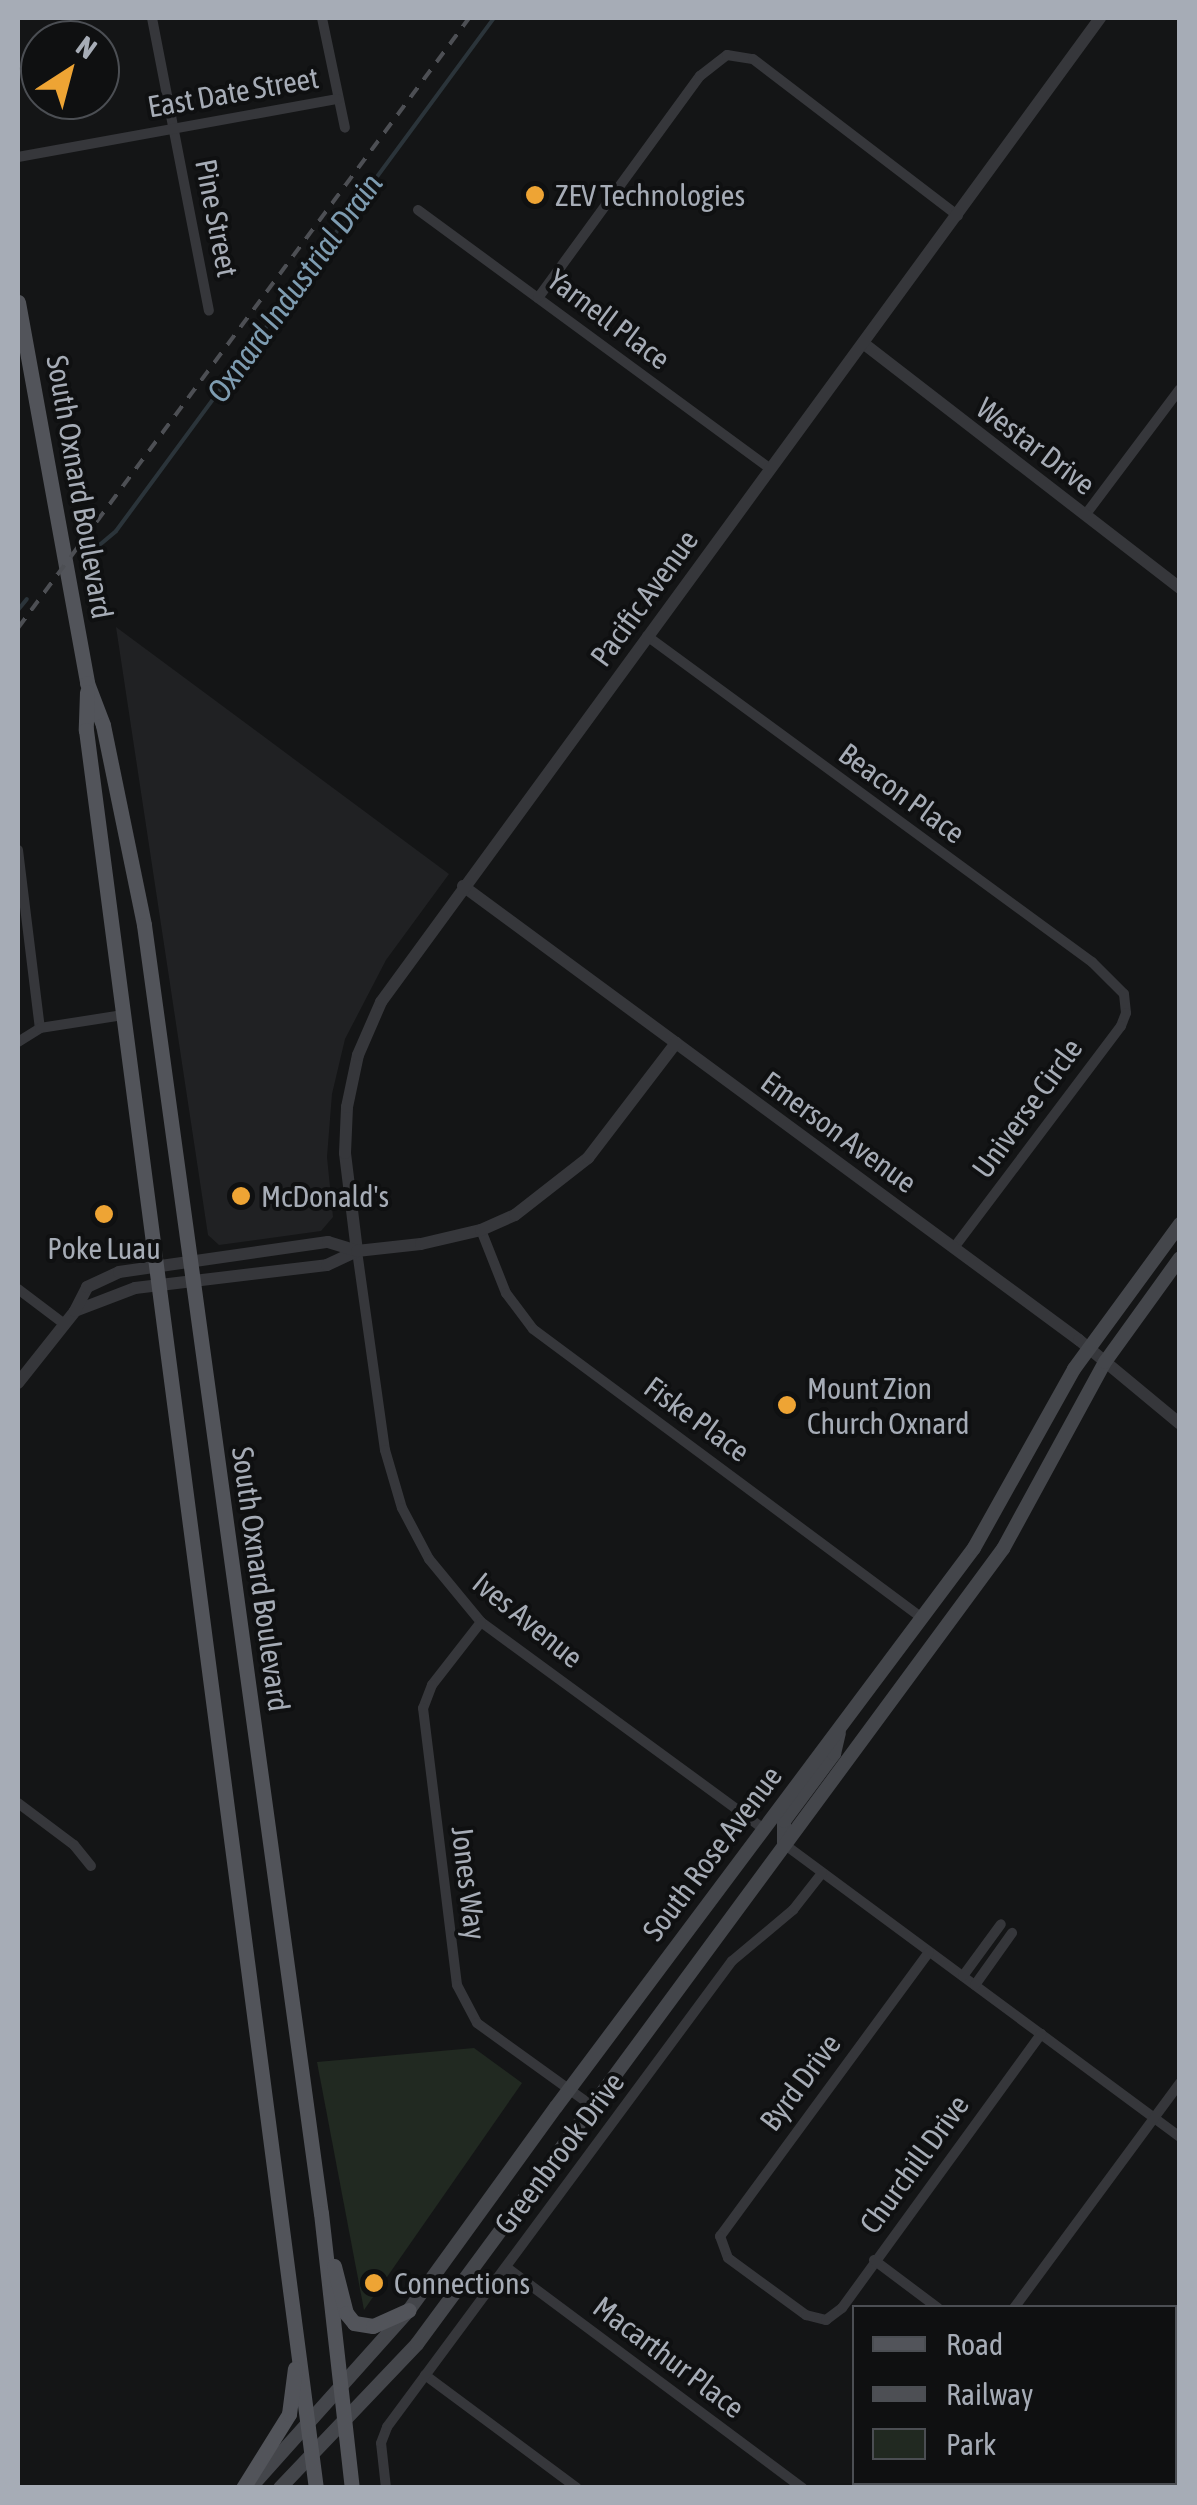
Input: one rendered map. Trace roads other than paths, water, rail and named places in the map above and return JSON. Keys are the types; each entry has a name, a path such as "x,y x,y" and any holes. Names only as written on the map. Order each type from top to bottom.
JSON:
{"main road":[{"name":"South Oxnard Boulevard","path":"18,302 87,683 86,730 316,2488"},
{"name":"South Oxnard Boulevard","path":"87,683 104,725 136,876 193,1260 321,2213 352,2488"},
{"name":"South Rose Avenue","path":"247,2488 409,2310 922,1618 994,1517 1048,1412 1089,1349 1180,1224"},
{"name":"South Rose Avenue","path":"280,2488 417,2344 1013,1534 1105,1362 1180,1258"},
{"path":"784,1844 784,1821 834,1754 842,1722"},
{"path":"321,2213 346,2313 354,2323 373,2326 409,2310"},
{"path":"247,2488 289,2414 297,2334"}],"street":[{"name":"Pine Street","path":"152,18 210,310"},
{"path":"322,18 345,128"},
{"name":"Pacific Avenue","path":"358,1251 344,1134 358,1055 387,991 1100,18"},
{"path":"538,298 708,66 734,54 753,59 958,216"},
{"name":"East Date Street","path":"18,157 338,99"},
{"name":"Yarnell Place","path":"418,210 770,469"},
{"name":"Westar Drive","path":"862,343 1180,588"},
{"path":"1086,514 1180,389"},
{"name":"Beacon Place","path":"646,636 1092,962 1124,994"},
{"path":"18,850 40,1028"},
{"name":"Emerson Avenue","path":"464,886 1089,1349 1180,1424"},
{"name":"Universe Circle","path":"954,1248 1121,1026 1126,1012 1124,994"},
{"path":"18,1042 40,1028 123,1015"},
{"path":"74,1310 123,1291 327,1264 358,1251 421,1244 480,1230 538,1200 588,1158 676,1042"},
{"name":"Fiske Place","path":"480,1230 506,1293 533,1330 922,1618"},
{"path":"18,1384 86,1288 105,1277 193,1260 328,1242 358,1251"},
{"name":"Ives Avenue","path":"358,1251 392,1480 429,1560 481,1622 765,1830"},
{"path":"18,1290 63,1323"},
{"name":"Jones Way","path":"481,1622 432,1685 423,1708 457,1985 477,2023 592,2106"},
{"path":"18,1803 74,1845 91,1866"},
{"path":"784,1844 1180,2137"},
{"name":"Greenbrook Drive","path":"386,2488 383,2433 732,1961 793,1910 822,1873"},
{"path":"963,1976 1001,1924"},
{"path":"975,1985 1012,1933"},
{"name":"Byrd Drive","path":"826,2320 806,2315 728,2258 720,2245 728,2220 929,1952"},
{"name":"Churchill Drive","path":"826,2320 842,2308 1041,2034"},
{"path":"1016,2305 1180,2083"},
{"path":"874,2260 934,2305"},
{"name":"Macarthur Place","path":"506,2267 803,2488"},
{"path":"426,2375 577,2488"}],"waterway":[{"name":"Oxnard Industrial Drain","path":"90,553 116,531 494,18"},
{"name":"Oxnard Industrial Drain","path":"18,610 27,599"}],"railway":[{"path":"18,628 469,18"}],"place":[{"name":"ZEV Technologies","path":"535,195"},
{"name":"McDonald's","path":"241,1196"},
{"name":"Poke Luau","path":"104,1214"},
{"name":"Mount Zion Church Oxnard","path":"787,1405"},
{"name":"Connections","path":"374,2283"}]}
